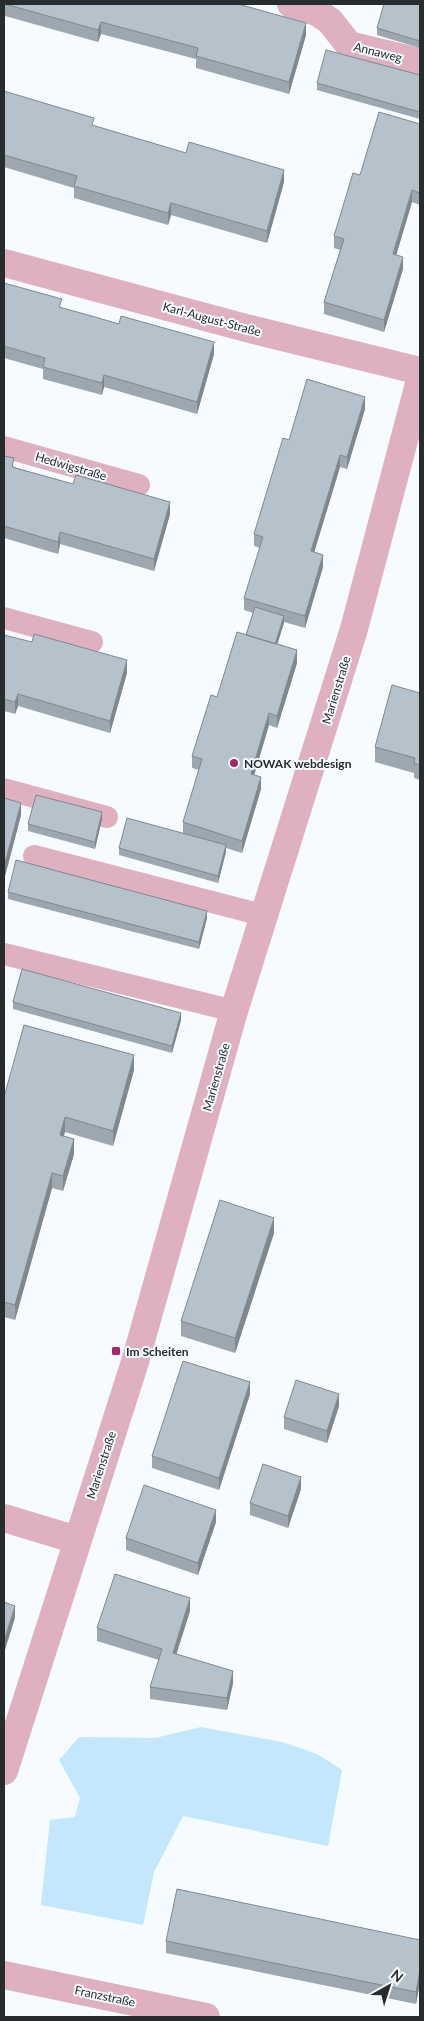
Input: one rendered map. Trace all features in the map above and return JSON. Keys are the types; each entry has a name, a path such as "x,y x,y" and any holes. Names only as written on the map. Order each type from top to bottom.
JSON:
{"street":[{"name":"Annaweg","path":"291,4 317,12 330,21 348,45 420,62"},
{"name":"Karl-August-Straße","path":"4,263 246,328 420,371"},
{"name":"Marienstraße","path":"4,1771 134,1362 234,1011 266,916 354,629 420,380"},
{"path":"4,1518 77,1540"},
{"name":"Franzstraße","path":"4,1975 206,2017"}],"lane":[{"name":"Hedwigstraße","path":"4,447 139,485"},
{"path":"4,618 92,642"},
{"path":"4,789 107,817"},
{"path":"34,856 266,916"},
{"path":"4,954 234,1011"}],"shaded area":[{"path":"201,1727 282,1742 317,1754 342,1770 328,1846 183,1816 154,1872 143,1925 41,1905 50,1820 75,1817 80,1798 59,1760 79,1737 155,1738"}],"building":[{"path":"5,4 238,4 306,23 289,82 196,56 198,48 101,22 98,30"},
{"path":"384,4 420,4 420,41 377,28"},
{"path":"326,50 420,75 420,112 317,83"},
{"path":"4,91 94,118 92,125 186,153 189,142 284,170 267,231 171,203 168,213 74,186 77,176 4,155"},
{"path":"379,112 420,124 420,193 412,190 393,254 403,257 384,320 324,302 344,239 334,236 353,173 360,175"},
{"path":"4,283 62,299 59,307 119,324 121,316 214,342 197,402 104,375 102,383 43,367 45,358 4,346"},
{"path":"307,379 365,397 347,457 340,455 311,551 323,555 305,616 244,598 263,537 254,534 283,438 289,440"},
{"path":"4,456 14,458 12,467 73,484 76,475 170,502 154,559 60,532 58,542 4,526"},
{"path":"255,607 284,616 275,644 246,635"},
{"path":"237,632 297,650 277,716 269,713 251,774 261,777 242,841 183,822 202,759 192,756 211,695 217,697"},
{"path":"34,634 127,660 110,721 18,694 15,702 4,699 4,635 32,642"},
{"path":"392,685 420,693 420,765 414,763 415,758 375,747"},
{"path":"36,795 102,812 95,842 28,824"},
{"path":"4,798 21,803 5,863 4,863"},
{"path":"127,818 226,845 218,876 119,848"},
{"path":"16,860 207,911 199,942 8,892"},
{"path":"22,969 181,1013 172,1046 13,1002"},
{"path":"24,1025 134,1055 113,1131 65,1117 60,1135 74,1139 63,1176 52,1173 15,1305 4,1302 4,1097"},
{"path":"220,1200 274,1218 235,1338 181,1321"},
{"path":"183,1361 250,1382 219,1478 152,1456"},
{"path":"296,1380 339,1394 327,1431 284,1417"},
{"path":"263,1464 301,1477 288,1516 250,1503"},
{"path":"144,1485 216,1510 198,1563 126,1538"},
{"path":"115,1574 190,1598 173,1653 233,1671 227,1698 150,1687 162,1649 97,1628"},
{"path":"4,1602 15,1606 4,1641"},
{"path":"177,1889 420,1940 420,1970 416,1992 166,1941"}],"place":[{"name":"NOWAK webdesign","path":"234,763"},
{"name":"Im Scheiten","path":"116,1351"}]}
